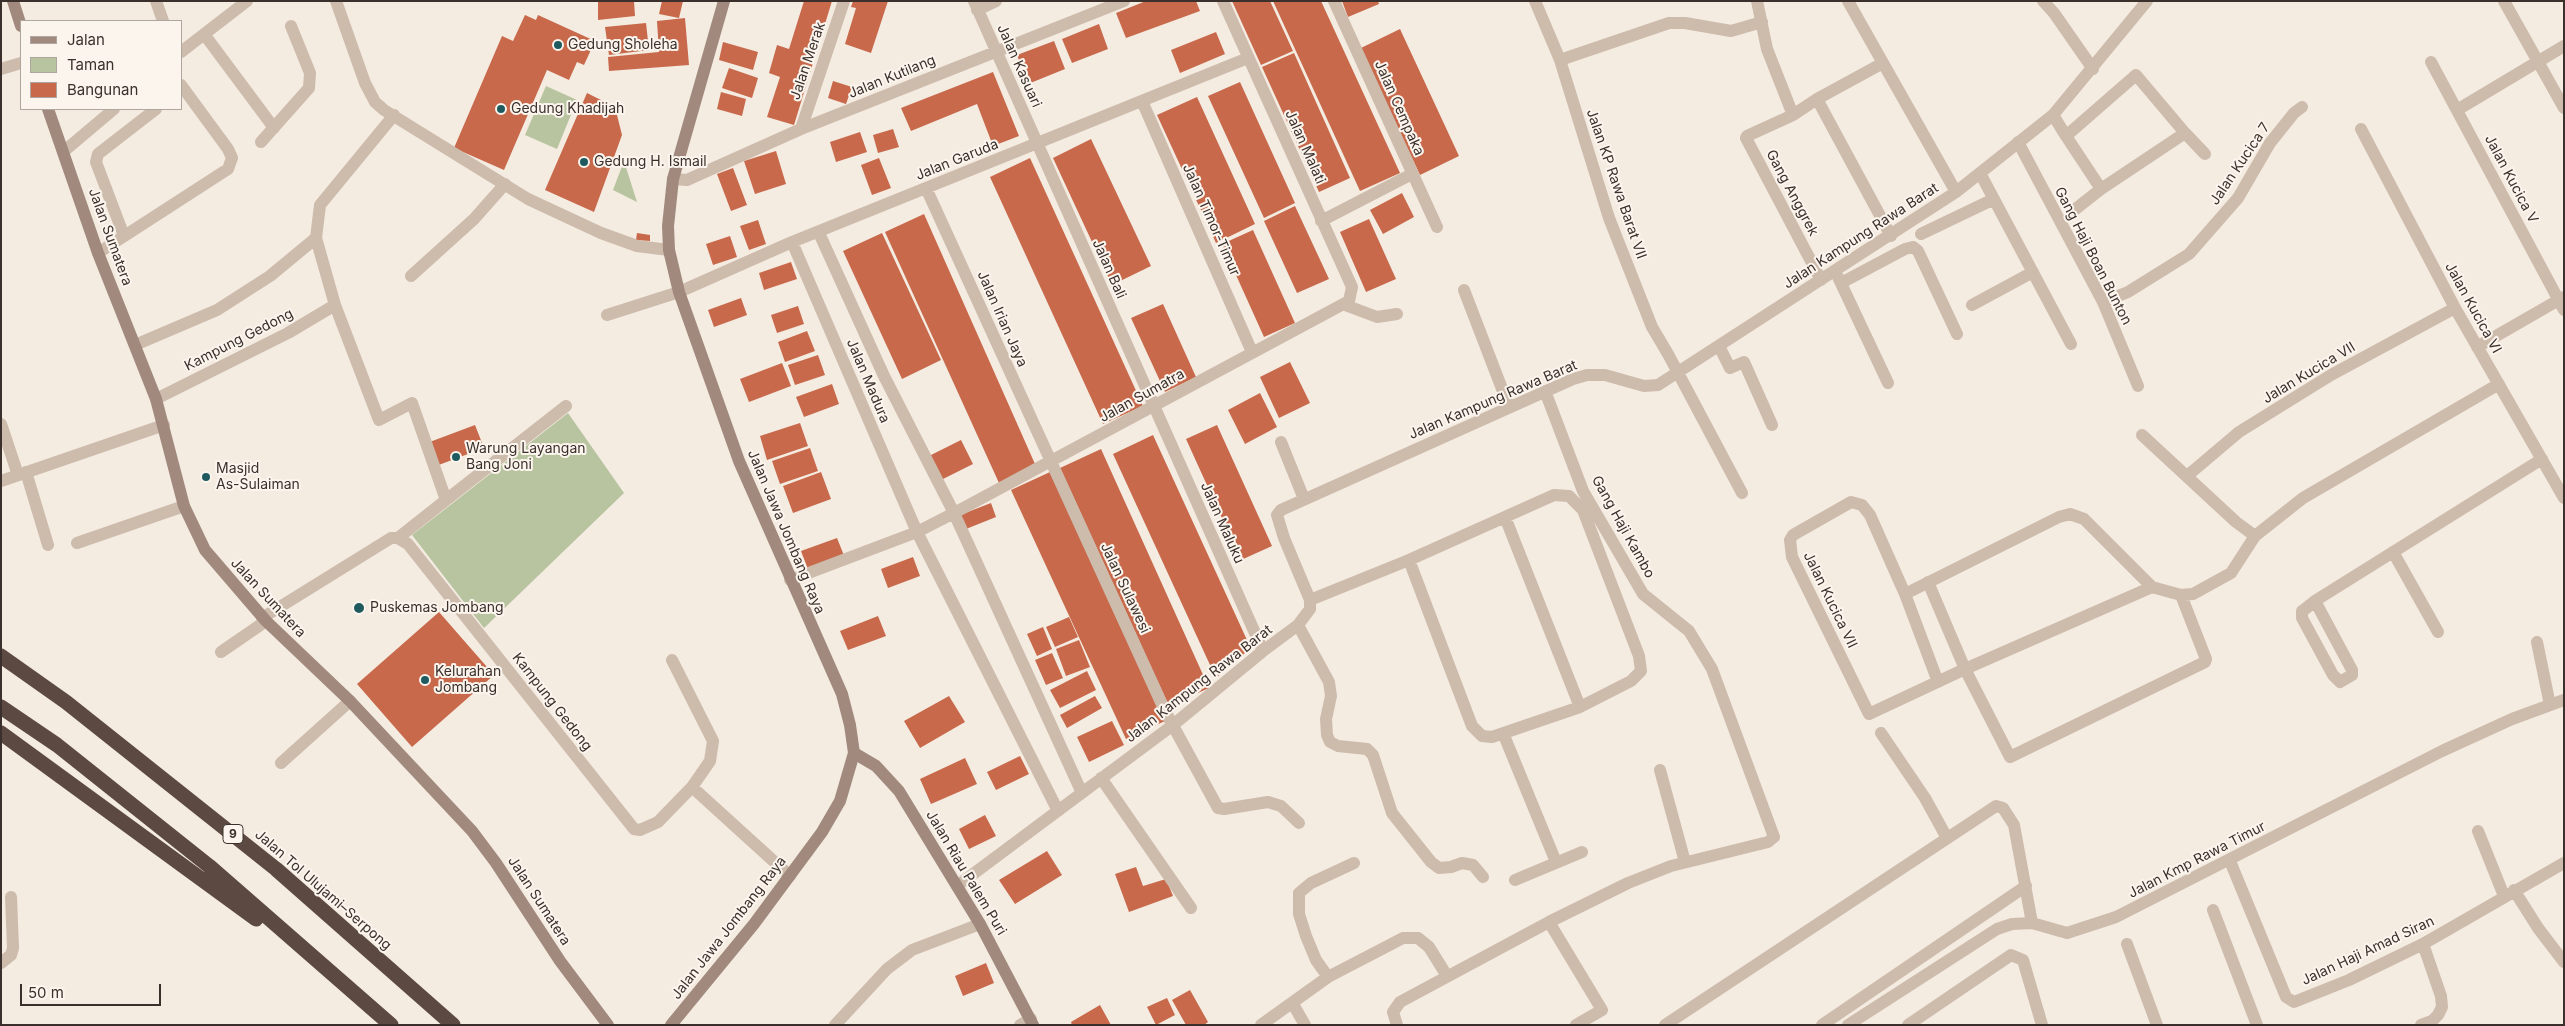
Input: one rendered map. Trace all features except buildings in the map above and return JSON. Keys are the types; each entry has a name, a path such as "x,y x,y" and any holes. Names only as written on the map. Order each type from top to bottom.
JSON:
{"highway":[{"name":"Jalan Tol Ulujami–Serpong","path":"1,656 66,702 276,869 453,1025"},
{"path":"1,707 57,745 209,866 328,972 391,1025"},
{"path":"1,733 328,972"}],"street":[{"path":"13,1 20,23"},
{"path":"156,1 163,20"},
{"path":"182,51 247,1"},
{"path":"336,1 365,83 375,102 528,199 601,234 637,246 669,250"},
{"name":"Jalan Jawa Jombang Raya","path":"671,1025 790,876 822,832 840,801 854,753 850,725 842,694 739,461 679,292 669,250 668,226 673,179 724,1"},
{"name":"Jalan Merak","path":"801,129 844,1"},
{"path":"975,6 996,1"},
{"name":"Jalan Kutilang","path":"673,179 687,180 801,129 1124,1"},
{"name":"Jalan Malati","path":"1223,1 1352,287 1353,292 1345,305"},
{"name":"Jalan Cempaka","path":"1334,1 1437,226"},
{"name":"Jalan KP Rawa Barat VII","path":"1535,1 1560,60 1609,218 1652,327 1742,493"},
{"path":"1757,1 1767,49 1793,115 1883,63"},
{"path":"1848,1 1956,192"},
{"path":"2043,1 2054,13 2093,69"},
{"name":"Jalan Kampung Rawa Barat","path":"957,886 1173,725 1263,651 1298,625 1310,609 1310,600 1284,538 1277,515 1286,507 1545,391 1586,375 1605,375 1644,386 1658,385 1892,236 1956,192 2053,115 2093,69 2146,1"},
{"path":"2504,1 2564,108"},
{"name":"Jalan Kasuari","path":"975,6 1037,144"},
{"path":"1560,60 1669,23 1686,23 1731,31 1762,22"},
{"path":"261,142 309,88 311,82 310,73 291,26"},
{"path":"204,34 274,128"},
{"path":"2457,110 2564,46"},
{"name":"Jalan Garuda","path":"607,315 679,292 792,242 819,233 1248,58"},
{"name":"Jalan Kucica V","path":"2431,62 2562,302"},
{"path":"1,69 20,63"},
{"path":"2066,136 2136,75 2205,154"},
{"path":"98,252 228,169 231,164 232,158 228,150 182,87"},
{"path":"1817,100 1892,236"},
{"name":"Jalan Timor-Timur","path":"1142,101 1252,352"},
{"name":"Jalan Kucica 7","path":"2103,302 2128,292 2188,254 2238,198 2270,143 2294,112 2302,106"},
{"name":"Jalan Sumatera","path":"48,110 98,252 156,399 184,506 205,550 264,620 350,700 472,831 496,862 560,961 608,1025"},
{"path":"63,152 113,110"},
{"path":"124,236 96,162 98,154 155,110"},
{"path":"394,115 320,205 316,238 335,305 379,420 412,403 446,500"},
{"name":"Gang Anggrek","path":"1793,115 1747,136 1750,147 1821,280"},
{"path":"2053,115 2100,189"},
{"name":"Jalan Kucica VI","path":"2361,129 2455,308 2564,498"},
{"path":"2073,211 2100,189 2185,133"},
{"name":"Gang Haji Boan Bunton","path":"2018,142 2103,302 2138,386"},
{"name":"Jalan Bali","path":"1037,144 1154,407"},
{"path":"1980,173 2071,344"},
{"path":"1321,221 1412,174"},
{"path":"411,276 454,238 506,184"},
{"name":"Jalan Irian Jaya","path":"926,188 1051,463"},
{"path":"1921,234 1991,195"},
{"name":"Jalan Madura","path":"819,233 884,376 954,514"},
{"path":"135,345 218,310 270,276 316,238"},
{"name":"Jalan Madura","path":"792,242 917,532"},
{"path":"1842,283 1904,249 1913,247 1918,251 1957,334"},
{"path":"1836,271 1888,383"},
{"path":"1972,304 2033,272"},
{"path":"1464,290 1509,407"},
{"path":"2477,347 2562,302"},
{"name":"Kampung Gedong","path":"156,399 288,334 335,305"},
{"path":"1345,305 1377,317 1397,314"},
{"name":"Jalan Sumatra","path":"790,580 917,532 954,514 1051,463 1252,352 1345,305"},
{"name":"Jalan Kucica VII","path":"2187,476 2239,432 2331,375 2455,308"},
{"path":"1719,346 1730,368 1744,362 1772,425"},
{"path":"1905,594 2059,517 2070,514 2084,519 2152,587 2181,595 2193,594 2207,588 2231,573 2255,536 2302,498 2498,384"},
{"name":"Gang Haji Kambo","path":"1545,391 1583,491 1642,594 1689,631 1712,669 1774,834 1773,840 1768,842 1685,862"},
{"path":"221,652 264,620 391,538 398,538 566,406"},
{"name":"Jalan Maluku","path":"1154,407 1263,651"},
{"path":"1,424 48,545"},
{"path":"1,481 164,425"},
{"path":"2142,435 2236,522 2255,536"},
{"path":"1282,442 1304,499"},
{"path":"2315,600 2352,670 2352,675 2340,682 2333,675 2302,618 2302,611 2315,600 2542,460"},
{"name":"Jalan Sulawesi","path":"1051,463 1173,725"},
{"path":"1310,600 1409,560 1554,495 1568,496 1583,510 1639,656 1641,671 1631,681 1580,706 1492,737 1482,736 1472,726 1409,560"},
{"name":"Jalan Kucica VII","path":"1938,682 1905,594 1870,515 1862,505 1851,502 1793,535 1790,540 1792,557 1869,714 1938,682 1965,669 2152,587"},
{"path":"77,543 184,506"},
{"path":"954,514 1082,793"},
{"path":"1505,517 1580,706"},
{"path":"917,532 1058,811"},
{"name":"Kampung Gedong","path":"398,538 408,544 634,829 640,830 658,822 692,787 710,761 713,741 672,660"},
{"path":"2394,552 2438,632"},
{"path":"1928,582 1965,669 2006,753 2013,758 2205,662 2206,659 2181,595"},
{"path":"1298,625 1329,682 1331,696 1327,727 1330,742 1338,746 1368,749 1373,755 1392,813 1431,862 1439,868 1451,867 1462,863 1473,865 1483,877"},
{"path":"2537,642 2550,705"},
{"path":"281,763 350,700"},
{"name":"Jalan Kmp Rawa Timur","path":"1848,1025 1985,935 2012,924 2032,923 2067,933 2116,917 2230,861 2442,751 2512,718 2564,700"},
{"path":"1173,725 1218,808 1224,809 1268,802 1281,806 1300,823"},
{"path":"1503,733 1556,862"},
{"path":"1881,734 1926,798 1947,838"},
{"name":"Jalan Riau Palem Puri","path":"854,753 876,766 899,791 980,924 1028,1023"},
{"path":"1397,1025 1393,1012 1395,1007 1447,976 1628,883 1685,862 1660,770"},
{"path":"1101,778 1191,908"},
{"path":"692,787 790,876"},
{"path":"1665,1025 1996,806 2003,808 2014,824 2032,923"},
{"path":"2478,831 2509,893 2564,962"},
{"path":"1514,880 1582,852"},
{"name":"Jalan Haji Amad Siran","path":"2230,861 2289,1000 2294,1002 2349,980 2423,944 2564,862"},
{"path":"1328,977 1316,960 1306,936 1299,914 1299,893 1311,883 1354,863"},
{"path":"1822,1025 2026,886"},
{"path":"1,963 11,954 13,948 11,896"},
{"path":"2213,910 2257,1025"},
{"path":"1549,922 1602,1010 1576,1025"},
{"path":"835,1025 887,969 912,950 980,924"},
{"path":"1261,1025 1294,1004 1328,977 1403,938 1418,938 1428,947 1447,976"},
{"path":"2127,944 2157,1025"},
{"path":"2421,1025 2438,1015 2442,1007 2441,996 2423,944"},
{"path":"1908,1025 2012,955 2023,960 2042,1025"},
{"path":"1294,1004 1305,1025"}],"green space":[{"path":"546,86 577,100 557,149 525,135"},
{"path":"624,161 637,202 613,190"},
{"path":"568,413 624,493 484,628 412,535"}],"place":[{"name":"Gedung Sholeha","path":"558,45"},
{"name":"Gedung Khadijah","path":"501,109"},
{"name":"Gedung H. Ismail","path":"584,162"},
{"name":"Warung Layangan Bang Joni","path":"456,457"},
{"name":"Masjid As-Sulaiman","path":"206,477"},
{"name":"Puskemas Jombang","path":"359,608"},
{"name":"Kelurahan Jombang","path":"425,680"}]}
